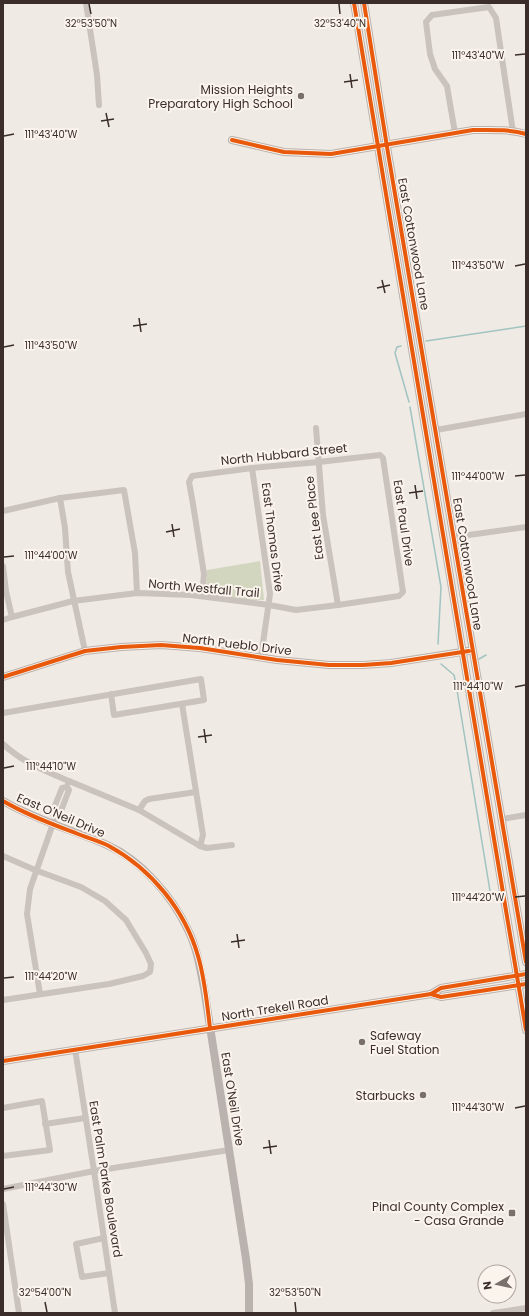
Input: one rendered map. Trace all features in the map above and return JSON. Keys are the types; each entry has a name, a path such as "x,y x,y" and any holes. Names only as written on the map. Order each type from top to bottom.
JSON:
{"main road":[{"name":"East Cottonwood Lane","path":"354,3 517,975 522,985 526,1030"},
{"name":"East Cottonwood Lane","path":"364,3 526,962"},
{"path":"232,140 284,152 331,154 473,130 495,130 526,134"},
{"name":"North Pueblo Drive","path":"3,678 84,651 121,647 161,645 200,648 261,658 329,665 391,663 473,650"},
{"name":"East O'Neil Drive","path":"3,801 18,810 54,821 108,846 142,868 159,886 176,909 188,930 198,957 204,988 246,1259 249,1284 249,1313"},
{"path":"498,863 509,861"},
{"name":"North Trekell Road","path":"3,1061 431,994 441,988 526,974"},
{"name":"North Trekell Road","path":"431,994 441,997 522,985"}],"street":[{"path":"86,3 97,75 99,105"},
{"path":"455,133 447,86 435,69 430,54 426,22 432,15 488,7 496,18 513,132"},
{"path":"436,430 526,414"},
{"name":"East Lee Place","path":"316,428 323,514 338,605"},
{"name":"North Hubbard Street","path":"202,596 204,574 188,482 192,476 380,454 383,458"},
{"name":"East Paul Drive","path":"383,458 403,592"},
{"name":"East Thomas Drive","path":"252,468 270,585 269,605 261,658"},
{"path":"3,512 60,498 124,490 134,553 137,593"},
{"path":"60,498 65,528 68,572 84,651"},
{"path":"454,537 526,527"},
{"path":"3,566 6,590 12,617"},
{"name":"North Westfall Trail","path":"3,620 73,601 137,593 202,596 296,610 399,596 403,592"},
{"path":"3,712 111,694 201,679 204,700 114,715 111,694"},
{"path":"182,704 203,835 200,846"},
{"path":"3,744 11,752 68,784 139,810 200,846 208,848 232,845"},
{"path":"40,994 27,914 30,889 35,870 54,821 59,816 69,790 68,784"},
{"path":"139,810 145,801 149,799 196,792"},
{"path":"502,819 526,815"},
{"path":"3,856 81,887 104,901 126,920 151,964 150,972 143,976 110,984 3,1000"},
{"name":"East Palm Parke Boulevard","path":"74,1049 115,1313"},
{"path":"3,1108 42,1101 50,1150 3,1156"},
{"path":"45,1124 85,1118"},
{"path":"3,1189 94,1171 229,1150"},
{"path":"3,1204 19,1313"},
{"path":"104,1238 76,1244 82,1277 109,1273"},
{"path":"493,1313 526,1308"}],"green space":[{"path":"260,561 264,600 220,599 206,594 207,570"}],"waterway":[{"path":"426,341 526,326"},
{"path":"401,346 397,347 395,353 409,402"},
{"path":"410,407 441,587 438,644"},
{"path":"479,659 486,655"},
{"path":"441,664 454,675 456,684 492,899"}],"cycle path":[{"path":"354,3 526,1030"},
{"path":"364,3 388,153 526,962"},
{"path":"232,140 284,152 331,154 473,130 507,131 526,134"},
{"path":"3,677 85,651 121,647 161,645 200,648 277,660 329,665 391,663 469,651"},
{"path":"3,801 21,811 109,846 139,866 164,892 185,923 198,956 206,992 210,1028"},
{"path":"3,1061 431,994 441,988 526,974"},
{"path":"431,994 441,997 526,984"}],"place":[{"name":"Mission Heights Preparatory High School","path":"301,96"},
{"name":"Safeway Fuel Station","path":"362,1042"},
{"name":"Starbucks","path":"423,1095"},
{"name":"Pinal County Complex - Casa Grande","path":"512,1213"}]}
